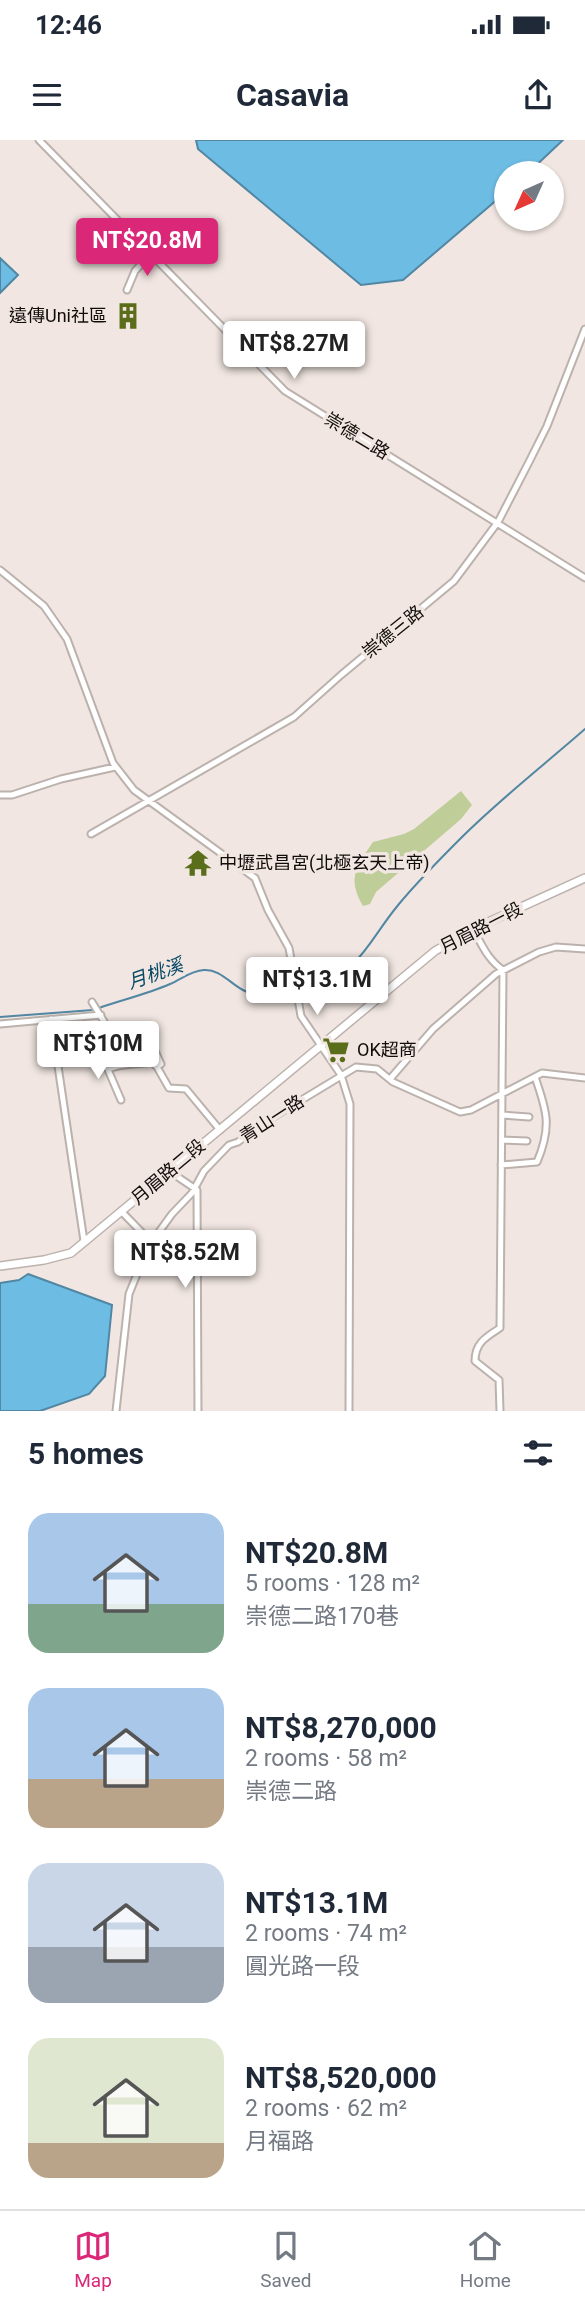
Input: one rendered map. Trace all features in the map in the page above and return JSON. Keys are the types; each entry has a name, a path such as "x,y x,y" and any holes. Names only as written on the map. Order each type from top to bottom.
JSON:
{"street":[{"name":"崇德二路","path":"39,140 285,391 585,578"},
{"path":"127,290 135,271 150,254"},
{"name":"崇德三路","path":"90,834 295,717 454,581 498,522 547,426 585,329"},
{"path":"0,570 44,606 67,639 115,767 134,790 255,878 268,910 289,948 301,1016 341,1075 350,1104 349,1411"},
{"path":"0,795 12,795 61,779 115,767"},
{"name":"月眉路一段","path":"320,1044 435,951 473,929 585,878"},
{"path":"473,929 494,964 503,970"},
{"path":"390,1079 433,1029 503,970 547,949 585,949"},
{"path":"500,1411 499,1380 475,1362 475,1351 480,1342 500,1328 503,970"},
{"path":"92,1002 111,1033 146,1031 160,1064 158,1067"},
{"path":"0,1024 100,1013"},
{"path":"51,1019 84,1241"},
{"name":"月眉路二段","path":"0,1266 65,1255 220,1130 320,1044"},
{"path":"100,1051 121,1100"},
{"path":"108,1069 123,1063 134,1065 152,1062 158,1067 169,1088 186,1089 220,1130"},
{"name":"青山一路","path":"116,1411 129,1294 151,1242 192,1193 204,1171 229,1145 238,1142 257,1127 356,1067 377,1069 390,1079 460,1112 466,1112 542,1073 585,1078"},
{"path":"501,1165 537,1162 541,1154 548,1122 536,1077"},
{"path":"502,1115 529,1117"},
{"path":"502,1140 527,1141"},
{"path":"169,1171 197,1190 198,1411"},
{"path":"121,1211 151,1242"}],"green space":[{"path":"461,791 472,805 461,819 376,892 370,904 363,906 355,888 356,873 373,842 414,829"}],"water":[{"path":"196,140 563,140 541,161 494,161 494,202 403,280 361,285 198,149"},
{"path":"0,258 18,275 0,293"},
{"path":"28,1274 112,1305 105,1376 89,1394 40,1411 0,1411 0,1283 19,1280"}],"waterway":[{"name":"月桃溪","path":"99,1008 204,970 216,972 245,991 262,996 297,993 330,980 354,963 406,895 461,838 585,729"},
{"name":"月桃溪","path":"0,1017 93,1010"}],"place":[{"name":"遠傳Uni社區","path":"128,316"},
{"name":"中壢武昌宮(北極玄天上帝)","path":"198,863"},
{"name":"OK超商","path":"336,1050"}]}
